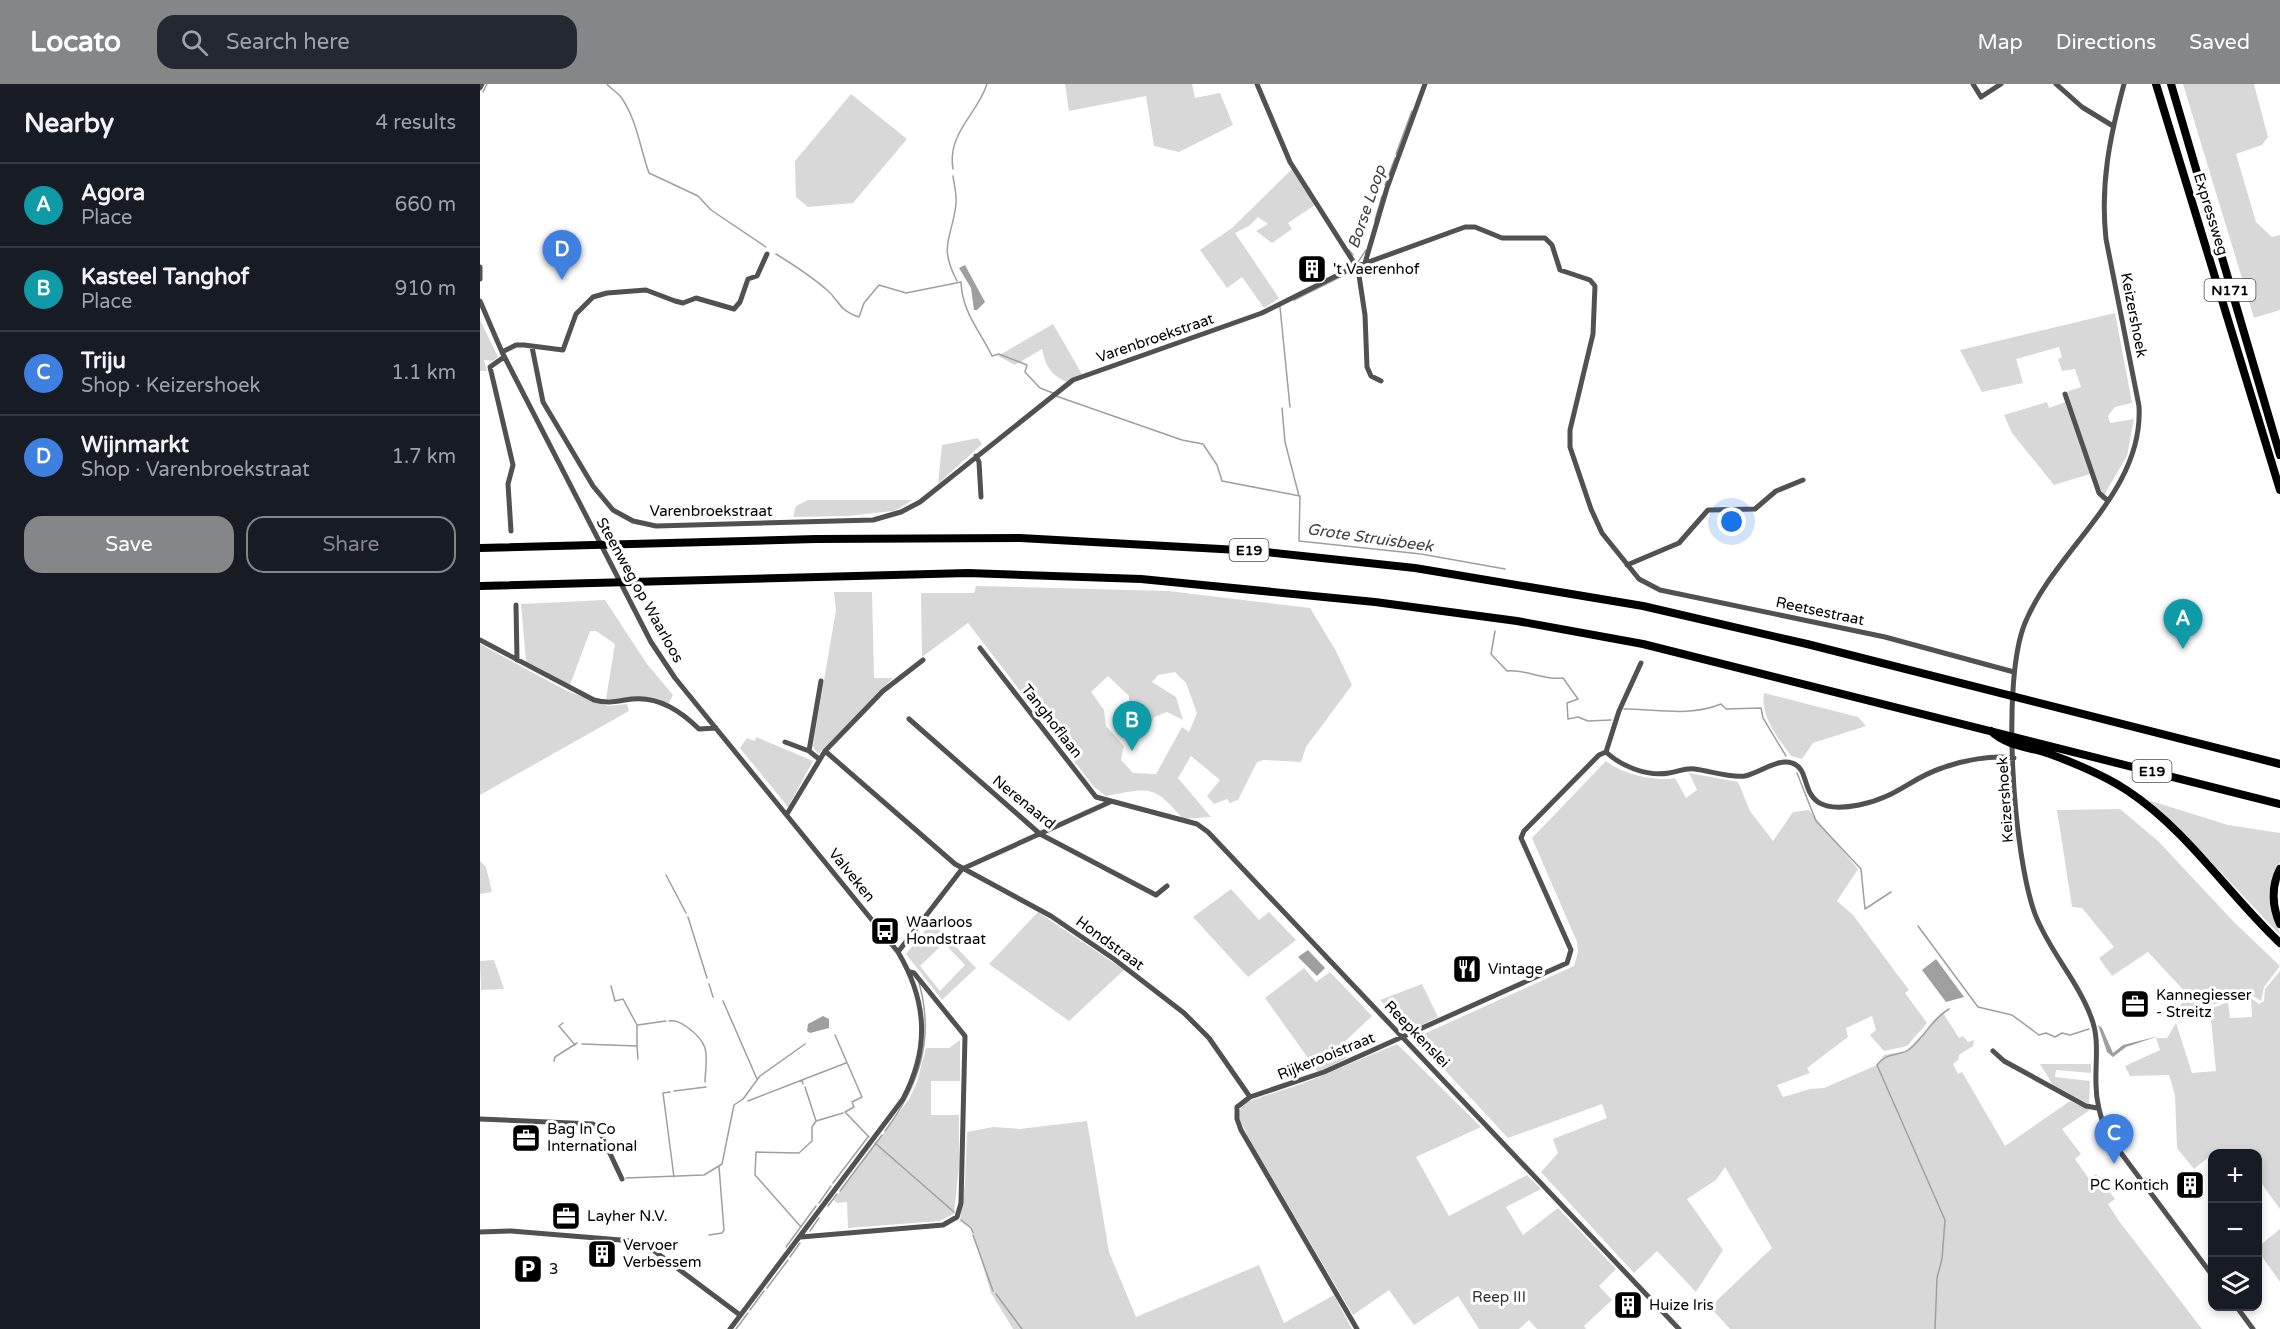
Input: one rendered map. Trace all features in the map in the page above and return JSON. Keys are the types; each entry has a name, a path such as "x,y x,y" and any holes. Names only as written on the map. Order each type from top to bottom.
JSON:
{"highway":[{"name":"Expressweg","path":"2156,84 2280,490"},
{"name":"Expressweg","path":"2171,84 2280,455"},
{"name":"E19","path":"480,548 939,537 1042,539 1257,550 1415,568 1643,606 2005,693 2280,764"},
{"path":"480,586 968,573 1141,579 1271,591 1517,621 1643,644 1990,730 2025,742 2089,770 2147,805 2176,830 2280,943"},
{"name":"E19","path":"2025,742 2280,804"},
{"path":"2280,869 2274,887 2274,902 2280,924"}],"street":[{"path":"1257,84 1290,162 1357,266 1365,315 1367,367 1371,376 1381,381"},
{"path":"1365,263 1390,179 1425,84"},
{"path":"1973,84 1981,97 2001,84"},
{"path":"2056,84 2082,107 2113,126"},
{"name":"Keizershoek","path":"2124,84 2104,174 2105,226 2140,421 2132,459 2107,500 2030,612 2020,638 2014,672 2015,809 2030,897 2042,931 2092,1017 2096,1041 2097,1108 2106,1133 2208,1270"},
{"name":"Reetsestraat","path":"1365,263 1465,227 1475,227 1502,238 1548,239 1560,270 1590,280 1595,286 1593,334 1583,384 1570,430 1569,447 1597,523 1627,565 1644,583 1659,590 1876,635 2014,672"},
{"path":"511,531 508,484 513,465 490,367 516,345 532,347 538,345 563,350 576,314 593,297 607,293 646,290 683,303 696,298 734,309 740,302 748,279 757,276 767,254"},
{"name":"Varenbroekstraat","path":"532,347 543,402 599,494 613,510 633,521 656,526 888,517 920,502 1073,380 1262,313 1365,263"},
{"path":"480,267 480,279"},
{"name":"Steenweg op Waarloos","path":"480,301 503,355 626,596 675,678 787,814"},
{"path":"2065,393 2099,493 2107,500"},
{"path":"976,456 980,462 981,497"},
{"path":"1627,565 1679,543 1708,510 1755,509 1776,491 1803,480"},
{"path":"516,605 517,660"},
{"path":"480,640 594,699 615,703 633,699 661,703 674,707 699,729 716,728"},
{"name":"Tanghoflaan","path":"980,648 1096,797 1110,802"},
{"path":"787,814 825,751 883,691 923,660"},
{"path":"1641,663 1619,711 1606,752 1619,764 1661,774 1686,768 1742,776 1782,762 1791,762 1798,766 1813,798 1828,807 1858,805 1886,798 1942,768 1999,756 2014,758"},
{"path":"809,751 821,681"},
{"name":"Nerenaard","path":"909,720 1040,834 1156,895 1167,886"},
{"path":"785,742 809,751 819,759"},
{"name":"Hondstraat","path":"825,751 962,869 1051,916 1143,981 1198,1026 1250,1097"},
{"name":"Rijkerooistraat","path":"1250,1097 1303,1080 1567,963 1571,950 1521,838 1524,831 1599,755 1606,752"},
{"path":"898,952 962,869 990,854 1110,802"},
{"name":"Reepkenslei","path":"1110,802 1197,824 1208,832 1679,1329"},
{"name":"Valveken","path":"787,814 898,952 910,972"},
{"path":"730,1329 896,1110 913,1078 921,1049 922,1024 917,992 910,972"},
{"path":"801,1237 943,1225 957,1217 961,1203 965,1036 915,973 910,972"},
{"path":"1993,1051 2004,1061 2086,1106 2097,1108"},
{"path":"1250,1097 1237,1107 1237,1119 1241,1130 1357,1329"},
{"path":"480,1119 593,1124 599,1130 622,1179"},
{"path":"480,1232 511,1232 633,1241 653,1250 740,1315"},
{"path":"2240,1311 2253,1329"}],"green space":[{"path":"1065,84 1192,84 1195,98 1220,93 1233,125 1179,152 1154,146 1146,96 1069,111"},
{"path":"2183,84 2254,84 2268,137 2262,145 2236,154 2256,222 2272,237 2280,235 2280,310 2254,318"},
{"path":"851,94 907,139 853,203 808,207 796,197 795,161"},
{"path":"1292,169 1315,205 1288,223 1292,229 1272,243 1256,231 1268,224 1258,217 1249,226 1235,233 1279,298 1264,308 1242,277 1227,288 1200,250 1232,228"},
{"path":"2115,313 2132,403 2115,407 2108,416 2110,423 2134,419 2127,456 2104,495 2097,484 2066,392 2081,387 2075,369 2062,371 2058,359 2062,357 2059,347 2016,359 2023,383 1982,392 1960,350"},
{"path":"480,320 498,357 493,361 484,360 487,371 480,371"},
{"path":"1053,324 1082,374 1067,382 1061,380 1050,369 1042,349 1015,365 998,356"},
{"path":"2047,402 2049,408 2065,402 2090,474 2054,485 2012,433 2004,415"},
{"path":"978,438 982,444 938,484 942,445"},
{"path":"808,500 913,500 894,511 847,516 793,517 796,506"},
{"path":"976,586 1168,591 1310,608 1336,651 1352,685 1306,747 1301,762 1264,760 1257,762 1238,800 1230,803 1227,799 1214,804 1207,796 1220,780 1191,756 1178,778 1211,817 1183,819 1157,794 1150,791 1132,791 1106,796 1094,787 968,623 922,657 921,593 974,593","holes":["1175,672 1186,683 1197,713 1189,732 1182,727 1156,774 1133,773 1121,760 1124,746 1106,726 1104,710 1091,692 1108,676 1129,696 1130,722 1136,731 1149,728 1154,717 1167,712 1183,720 1176,697 1152,682 1158,675"]},
{"path":"834,592 872,592 874,678 893,678 818,754 813,747 836,610"},
{"path":"605,600 647,664 673,695 669,703 639,697 606,699 615,644 596,631 590,631 570,685 526,661 521,604"},
{"path":"480,644 567,691 608,706 627,704 629,711 480,795"},
{"path":"1764,693 1858,717 1866,726 1813,743 1802,759 1791,756 1767,718 1763,702"},
{"path":"756,737 813,761 788,807 740,748 747,738 755,741"},
{"path":"1606,761 1621,770 1639,776 1658,779 1675,778 1686,798 1697,790 1689,773 1738,782 1750,811 1773,841 1793,812 1809,810 1858,869 1837,901 1853,915 1909,990 1905,993 1927,1023 1907,1046 1884,1051 1870,1035 1876,1030 1872,1016 1846,1028 1848,1037 1807,1068 1810,1073 1777,1085 1783,1097 1810,1089 1824,1088 1877,1065 1884,1055 1906,1051 1943,1013 1959,1038 1963,1036 1968,1042 1974,1040 1973,1046 1959,1055 1958,1060 1953,1064 1958,1074 1962,1072 2005,1146 2070,1101 2090,1110 2062,1129 2081,1154 2075,1159 2089,1179 2096,1174 2115,1199 2108,1204 2119,1221 2202,1329 1730,1329 1710,1307 1772,1248 1725,1167 1716,1180 1687,1199 1723,1250 1696,1292 1657,1251 1634,1273 1541,1172 1558,1153 1553,1139 1607,1118 1602,1104 1508,1138 1415,1038 1574,966 1578,952 1577,942 1532,838"},
{"path":"2148,800 2228,825 2280,833 2280,862 2272,878 2269,895 2280,935 2181,830"},
{"path":"2120,809 2158,841 2234,922 2280,966 2264,987 2261,1001 2243,989 2220,1003 2181,1009 2179,1006 2189,996 2148,952 2112,976 2099,958 2114,947 2082,908 2072,907 2057,810"},
{"path":"480,861 486,867 492,892 480,894"},
{"path":"1231,889 1259,920 1269,912 1296,940 1248,977 1193,917"},
{"path":"1038,912 1124,970 1069,1021 989,964"},
{"path":"932,922 976,968 942,1000 906,954","holes":["944,943 965,965 940,991 920,966"]},
{"path":"494,960 504,989 481,990 480,961"},
{"path":"1304,968 1316,982 1330,972 1372,1016 1338,1048 1347,1058 1318,1072 1265,998"},
{"path":"2280,971 2280,1209 2262,1184 2262,1149 2208,1149 2208,1158 2194,1169 2177,1148 2175,1095 2169,1075 2130,1076 2125,1066 2160,1050 2156,1038 2167,1038 2176,1023 2192,1073 2216,1071 2210,1009 2228,1002 2230,1018 2252,1017 2251,998 2259,1004 2264,1001 2265,989"},
{"path":"1422,984 1438,1017 1409,1031 1380,1000"},
{"path":"960,1040 960,1081 931,1081 931,1115 959,1115 959,1166 954,1214 939,1221 848,1228 847,1202 837,1203 834,1200 909,1099 917,1082 926,1048 949,1048"},
{"name":"Reep III","path":"1397,1044 1481,1127 1416,1157 1449,1216 1527,1175 1541,1189 1506,1207 1523,1235 1558,1208 1616,1269 1599,1286 1612,1300 1584,1326 1586,1329 1537,1329 1529,1320 1519,1329 1479,1329 1458,1296 1414,1325 1389,1290 1353,1315 1252,1144 1239,1118 1240,1110 1246,1102 1304,1083"},
{"path":"2040,1064 2091,1064 2091,1073 2056,1070 2055,1077 2090,1081 2089,1104 2053,1085"},
{"path":"1087,1121 1109,1252 1136,1317 1259,1265 1284,1323 1334,1295 1352,1329 1013,1329 991,1293 972,1229 960,1221 965,1183 967,1132 993,1127 1020,1129"},
{"path":"2280,1229 2280,1282 2262,1257 2262,1244"}],"shaded area":[{"path":"965,265 985,302 977,310 974,310 971,288 959,268"},
{"path":"1308,950 1325,968 1317,976 1298,957"},
{"path":"1936,959 1964,997 1946,1002 1922,970"},
{"path":"823,1016 829,1019 829,1028 810,1033 807,1031 808,1024"},
{"path":"2098,1025 2102,1028 2113,1053 2123,1045 2159,1036 2126,1047 2113,1057 2107,1052"}],"waterway":[{"path":"483,92 487,84"},
{"name":"Grote Struisbeek","path":"607,84 621,97 631,115 649,173 698,196 711,210 766,247"},
{"path":"953,169 952,156 958,134 987,84"},
{"name":"Borse Loop","path":"1396,154 1412,111"},
{"name":"Borse Loop","path":"1385,185 1395,158"},
{"path":"953,176 956,204 947,250 951,269 957,281"},
{"name":"Borse Loop","path":"1375,220 1382,196"},
{"path":"1349,250 1353,255"},
{"name":"Borse Loop","path":"1358,262 1366,250"},
{"name":"Grote Struisbeek","path":"776,254 821,285 847,311 859,317 864,303 879,285 906,293 961,282 968,312 992,356 999,354 1027,365 1025,372 1040,388 1053,393"},
{"name":"Borse Loop","path":"1294,300 1342,276"},
{"name":"Borse Loop","path":"1280,307 1290,407"},
{"name":"Grote Struisbeek","path":"1056,396 1182,440 1203,444 1217,465 1222,481 1300,496 1299,541 1421,554 1505,569"},
{"name":"Borse Loop","path":"1282,408 1285,442 1299,496"},
{"name":"Grote Struisbeek","path":"1495,631 1491,654 1507,671 1563,678 1578,699 1567,703 1568,719 1578,717 1588,721 1611,720"},
{"name":"Grote Struisbeek","path":"1624,709 1685,711 1721,704 1726,709 1761,708 1763,718 1786,756"},
{"name":"Grote Struisbeek","path":"1797,773 1816,821 1861,869 1865,909 1891,892"},
{"path":"666,875 686,913"},
{"path":"688,917 707,978"},
{"name":"Grote Struisbeek","path":"1918,926 1978,1007 2012,1015 2039,1035 2046,1033 2055,1037 2062,1033 2070,1035 2089,1029"},
{"path":"885,1131 907,1097 921,1061 925,1023 924,1004 919,983"},
{"path":"709,984 713,997"},
{"path":"611,986 615,1001 623,999 637,1025 637,1046"},
{"path":"723,1001 757,1079"},
{"path":"1935,1329 1937,1278 1942,1259 1945,1220 1877,1065 1886,1057 1911,1048 1949,1009"},
{"path":"638,1025 666,1021"},
{"path":"669,1021 678,1022 687,1027 704,1045 706,1051 705,1082"},
{"path":"563,1023 559,1026 575,1045"},
{"path":"835,1035 862,1097 852,1102 854,1107 845,1112 869,1137"},
{"path":"554,1061 555,1057 577,1043"},
{"path":"582,1044 637,1046 638,1059"},
{"path":"626,1178 704,1175 722,1164 734,1105 743,1099 760,1076 805,1044"},
{"path":"803,1084 802,1080 846,1063"},
{"path":"748,1101 802,1080"},
{"path":"674,1091 706,1087"},
{"path":"805,1087 816,1121 843,1113"},
{"path":"670,1092 663,1093 674,1177"},
{"path":"801,1227 755,1175 756,1152 799,1153 812,1141 812,1127 816,1121"},
{"path":"840,1191 882,1135"},
{"path":"833,1183 868,1137"},
{"path":"875,1143 954,1212"},
{"path":"709,1235 722,1233 724,1230 719,1167"},
{"path":"819,1203 831,1186"},
{"path":"828,1206 837,1194"},
{"path":"786,1247 816,1206"},
{"path":"810,1231 819,1218"},
{"path":"961,1220 971,1228 973,1233"},
{"path":"973,1235 993,1291"},
{"path":"790,1257 800,1243"},
{"path":"767,1288 788,1260"},
{"path":"750,1310 764,1291"},
{"path":"996,1294 1022,1329"},
{"path":"736,1329 748,1313"}],"place":[{"name":"'t Vaerenhof","path":"1312,269"},
{"name":"Wijnmarkt","path":"562,280"},
{"name":"Agora","path":"2183,649"},
{"name":"Kasteel Tanghof","path":"1132,751"},
{"name":"Waarloos Hondstraat","path":"885,931"},
{"name":"Vintage","path":"1467,969"},
{"name":"Kannegiesser - Streitz","path":"2135,1004"},
{"name":"Bag In Co International","path":"526,1138"},
{"name":"Triju","path":"2114,1164"},
{"name":"PC Kontich","path":"2190,1185"},
{"name":"Layher N.V.","path":"566,1216"},
{"name":"Vervoer Verbessem","path":"602,1254"},
{"name":"3","path":"528,1269"},
{"name":"Huize Iris","path":"1628,1305"}]}
